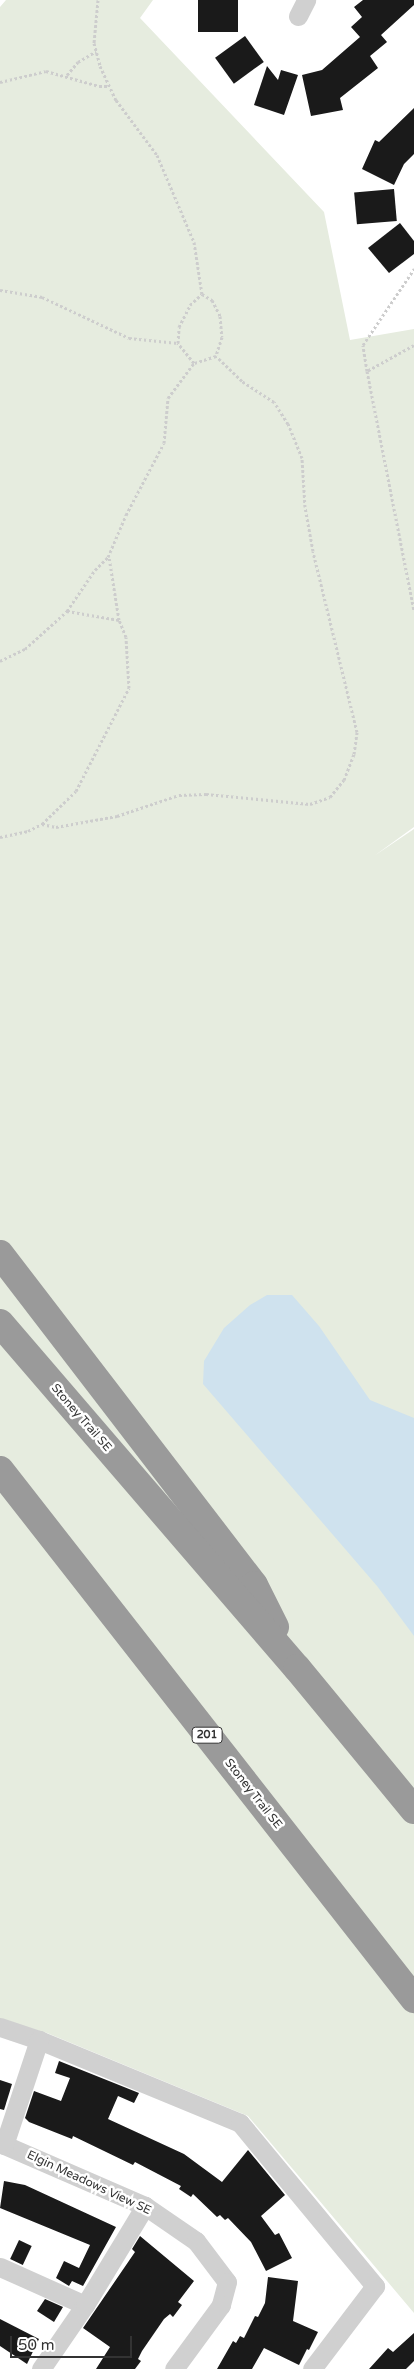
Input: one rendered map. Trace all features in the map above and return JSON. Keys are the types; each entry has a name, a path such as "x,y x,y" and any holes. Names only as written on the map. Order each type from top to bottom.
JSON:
{"highway":[{"path":"0,1254 38,1308 254,1585 297,1668"},
{"name":"Stoney Trail SE","path":"0,1323 297,1668 414,1810"},
{"name":"Stoney Trail SE","path":"0,1470 414,1999"}],"street":[{"path":"0,2028 39,2040 240,2123 375,2286 312,2369"},
{"path":"2,2144 39,2040"},
{"name":"Elgin Meadows View SE","path":"2,2144 145,2206 196,2240 227,2282 221,2305 174,2369"},
{"path":"41,2369 85,2305 145,2206"},
{"path":"0,2267 85,2305"}],"path":[{"path":"98,0 94,43 96,51 116,100 157,155 194,242 202,294"},
{"path":"67,75 78,62 96,51"},
{"path":"0,82 46,71 67,75 99,86 109,86"},
{"path":"414,269 363,345 414,610"},
{"path":"0,290 42,297 129,338 178,343"},
{"path":"194,363 178,343 178,327 190,305 202,294"},
{"path":"202,294 212,300 220,316 222,337 216,356"},
{"path":"367,371 414,346"},
{"path":"0,662 26,649 67,611 95,570 108,557 164,443 168,398 194,363 216,356"},
{"path":"42,824 56,827 90,822 179,795 206,794 310,804 330,797 344,780 351,763 357,732 313,551 305,507 302,458 288,424 274,402 242,381 216,356"},
{"path":"0,837 28,831 42,824 76,791 129,688 126,636 119,620 108,557"},
{"path":"67,611 119,620"}],"shaded area":[{"path":"6,0 153,0 140,18 324,212 350,340 414,329 414,827 374,856 414,829 414,2313 248,2116 47,2033 0,2020 0,7"}],"water":[{"path":"267,1295 292,1295 319,1326 370,1400 414,1418 414,1636 377,1586 203,1384 204,1361 224,1328 250,1305"}],"building":[{"path":"198,0 238,0 238,32 198,32"},
{"path":"363,0 414,0 414,5 381,35 387,42 370,56 378,68 340,98 343,110 311,116 302,75 322,70 360,37 351,27 362,17 354,7"},
{"path":"245,36 264,62 234,84 215,58"},
{"path":"267,66 278,80 281,70 298,75 284,115 254,105"},
{"path":"414,108 414,154 404,164 394,185 362,169 375,140 379,142"},
{"path":"394,189 397,221 357,224 354,192"},
{"path":"400,223 414,241 414,254 389,273 368,248"},
{"path":"59,2061 139,2093 134,2103 118,2096 108,2119 184,2154 222,2182 248,2150 285,2195 261,2216 275,2235 279,2233 292,2258 266,2271 251,2242 228,2218 225,2220 220,2215 217,2217 193,2194 191,2197 179,2189 181,2186 135,2162 133,2165 73,2136 72,2139 29,2122 25,2118 34,2091 61,2101 70,2078 55,2073"},
{"path":"0,2080 12,2084 4,2110 0,2109"},
{"path":"4,2181 25,2185 116,2227 83,2286 72,2281 69,2286 56,2278 64,2261 79,2268 90,2245 0,2208"},
{"path":"140,2236 194,2281 178,2302 182,2305 173,2317 170,2314 164,2319 142,2351 138,2359 141,2361 135,2369 96,2369 110,2347 83,2328 135,2252 132,2249"},
{"path":"19,2240 32,2246 23,2265 10,2259"},
{"path":"268,2277 298,2281 293,2321 318,2332 309,2350 307,2349 299,2365 264,2348 252,2369 217,2369 233,2341 236,2343 240,2336 244,2338 255,2316 258,2317 265,2303"},
{"path":"45,2299 63,2307 54,2322 37,2311"},
{"path":"0,2319 39,2339 27,2364 0,2346"},
{"path":"414,2333 414,2361 406,2369 369,2369 388,2348 393,2352"}]}
